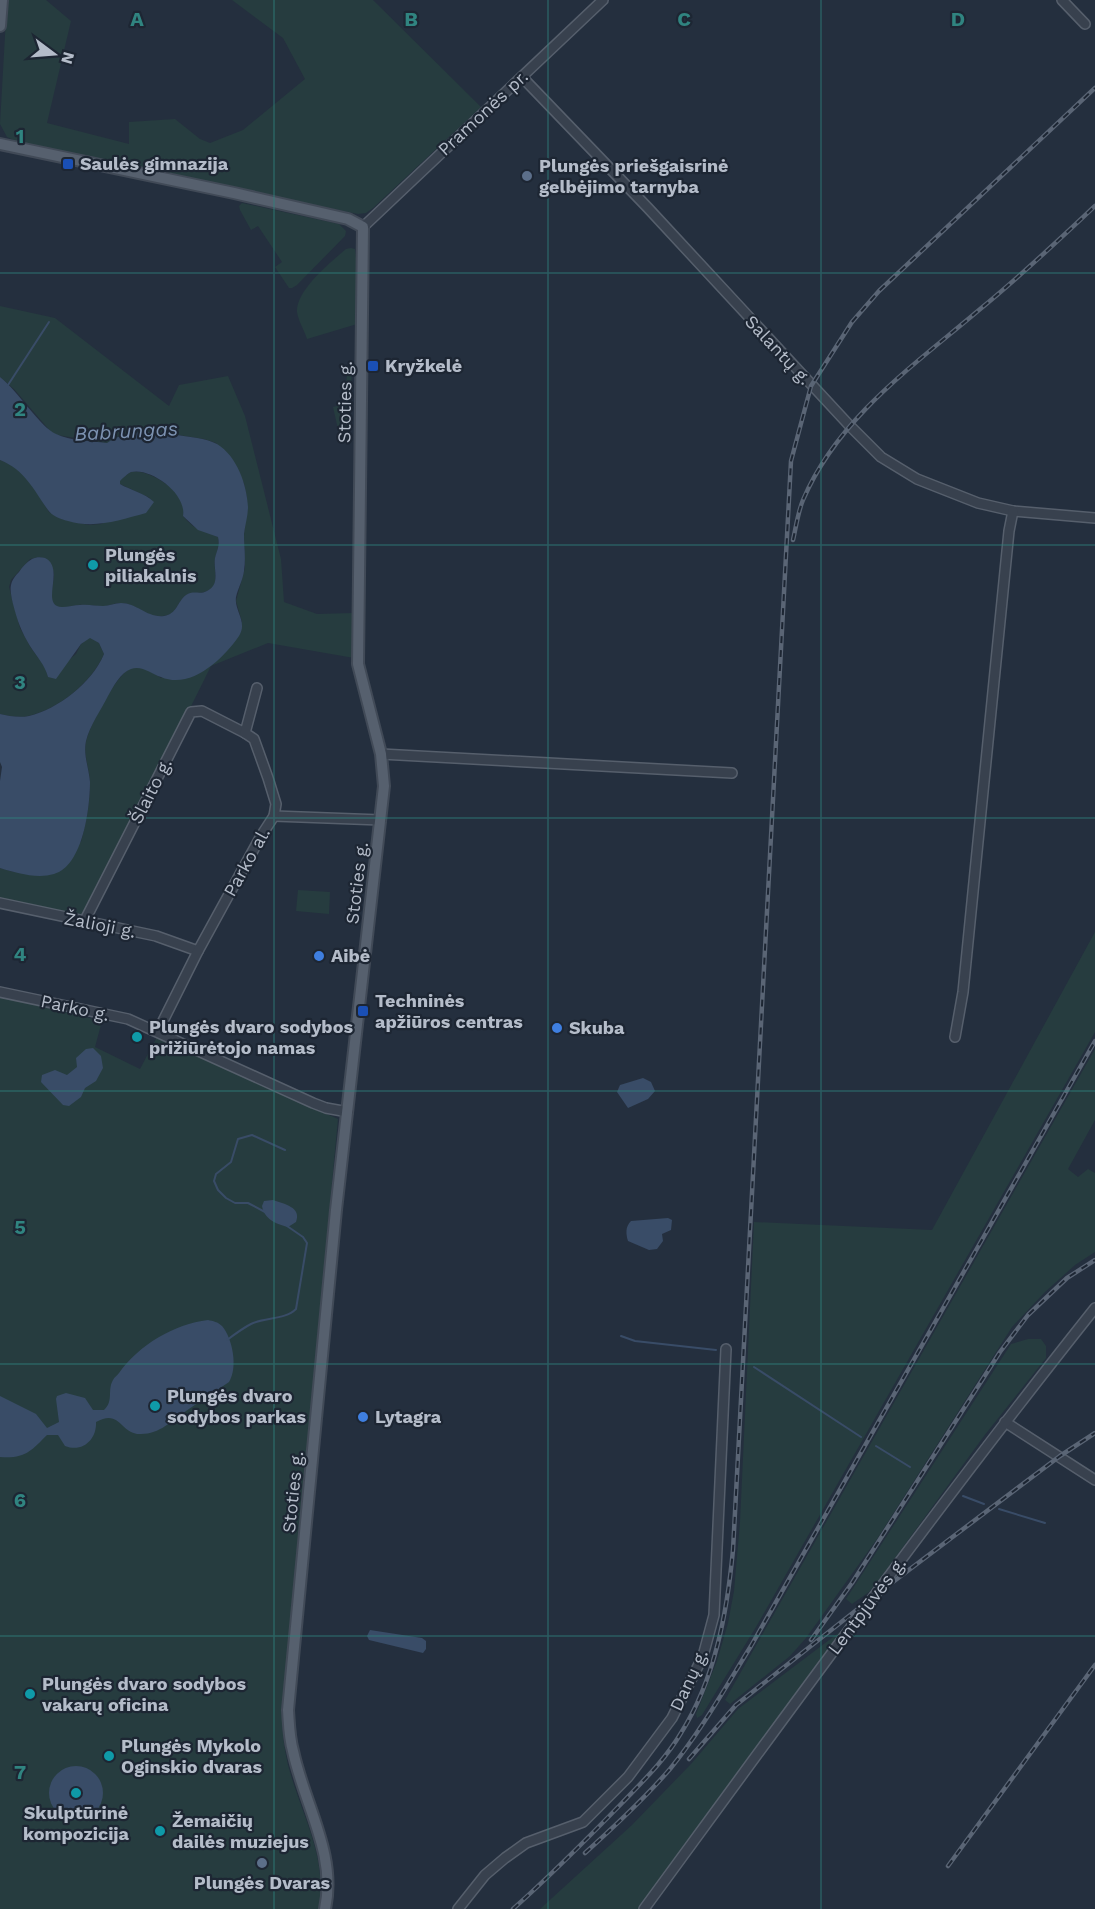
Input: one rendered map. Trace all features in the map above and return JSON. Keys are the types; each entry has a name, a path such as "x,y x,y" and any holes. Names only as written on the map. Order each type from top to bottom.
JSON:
{"main road":[{"path":"0,26 2,0"},
{"path":"0,144 348,219 363,227"},
{"name":"Stoties g.","path":"325,1909 329,1886 327,1864 293,1754 288,1710 336,1210 384,786 381,754 358,664 363,227"}],"street":[{"name":"Pramonės pr.","path":"363,227 603,0"},
{"path":"1062,0 1085,24"},
{"name":"Salantų g.","path":"522,77 881,457 917,479 978,503 1013,511 1095,518"},
{"path":"955,1037 963,992 1009,531 1013,511"},
{"path":"245,733 257,688"},
{"name":"Šlaito g.","path":"84,922 191,712 202,711 245,733"},
{"name":"Parko al.","path":"158,1031 198,951 274,816 276,804 268,778 254,739 245,733"},
{"path":"381,754 732,773"},
{"path":"274,816 381,820"},
{"name":"Žalioji g.","path":"0,903 156,936 198,951"},
{"name":"Parko g.","path":"0,992 128,1019 313,1103 348,1112"},
{"name":"Lentpjūvės g.","path":"644,1909 873,1597 1005,1422 1095,1308"},
{"name":"Danų g.","path":"458,1909 485,1875 505,1858 526,1843 583,1822 628,1777 672,1718 703,1656 714,1615 726,1349"},
{"path":"1005,1422 1095,1480"}],"green space":[{"path":"7,0 46,0 71,21 47,123 129,144 129,122 175,119 200,139 210,143 243,130 305,79 283,38 232,0 373,0 481,107 373,208 366,213 358,214 20,143 7,137 0,124"},
{"path":"242,203 339,224 346,231 345,236 297,285 289,288 275,267 282,262 258,226 251,230 240,210 239,206"},
{"path":"346,249 355,249 357,266 357,324 307,339 297,312 302,295 324,269"},
{"path":"0,306 55,318 169,406 179,385 228,376 245,416 281,559 284,602 317,614 353,613 354,658 268,643 211,666 84,922 0,903 0,868 14,872 81,842 90,790 85,752 86,742 104,701 125,672 131,668 139,668 161,678 242,622 236,601 245,568 244,535 247,498 244,483 216,443 159,432 140,432 116,437 107,443 51,432 14,389 0,377"},
{"path":"347,372 352,372 346,441 340,438 333,407 345,404"},
{"path":"0,460 14,466 28,478 49,512 59,518 89,525 101,524 150,498 120,484 119,481 131,472 145,473 168,485 180,497 184,507 183,516 188,521 195,527 218,537 219,540 215,559 214,585 204,592 188,594 175,610 164,616 148,614 125,603 62,608 56,606 51,596 54,573 47,559 39,557 30,559 11,580 9,587 20,628 45,667 48,677 76,654 81,644 90,637 99,643 104,654 91,675 73,693 40,713 25,717 0,714"},
{"path":"298,890 330,892 329,914 296,911"},
{"path":"1095,932 1095,1032 756,1627 702,1715 697,1718 696,1714 717,1661 734,1591 740,1522 754,1222 932,1230"},
{"name":"Plungės dvaro sodybos parkas","path":"0,997 102,1021 95,1047 140,1069 157,1037 338,1119 282,1714 288,1765 317,1854 321,1890 319,1909 0,1909"},
{"path":"1095,1049 1095,1120 1068,1169 1078,1177 1088,1169 1095,1173 1095,1252 1075,1265 1045,1292 1012,1327 877,1539 806,1638 790,1656 730,1704 725,1700"},
{"path":"1028,1339 1041,1339 1046,1346 1046,1358 984,1436 884,1573 869,1592 852,1604 846,1599 1011,1344"},
{"path":"845,1628 640,1909 540,1909 632,1825 691,1764 738,1709"}],"water":[{"path":"0,377 43,424 62,436 107,443 123,435 150,432 197,438 217,444 230,456 240,472 248,510 244,534 245,566 236,597 242,626 239,636 215,663 195,676 172,680 135,668 124,673 118,680 93,723 86,741 90,793 83,835 78,848 64,869 54,874 41,876 0,868 2,767 0,762 0,714 25,717 40,713 62,701 83,685 99,665 104,654 99,643 90,638 81,644 56,679 48,677 18,621 11,595 13,580 30,560 45,558 51,563 53,570 52,594 56,605 62,607 103,606 121,603 132,605 152,615 164,616 172,613 186,595 204,592 214,584 215,558 219,540 218,537 198,530 183,516 183,507 179,499 166,484 148,474 139,472 131,472 120,481 120,484 154,502 146,513 98,524 78,523 52,514 22,475 0,460"},
{"path":"93,1048 101,1056 103,1068 96,1081 85,1088 81,1097 69,1106 63,1105 41,1082 42,1075 55,1070 67,1075 77,1067 76,1058 86,1049"},
{"path":"643,1078 651,1082 655,1091 648,1099 628,1108 617,1092 620,1085"},
{"path":"273,1200 294,1210 297,1217 296,1222 288,1227 268,1218 262,1206 264,1201"},
{"path":"668,1218 672,1220 671,1230 662,1234 663,1241 657,1249 649,1250 628,1241 626,1231 631,1221"},
{"path":"208,1320 220,1325 229,1338 234,1362 232,1376 229,1382 165,1426 154,1432 141,1434 129,1431 116,1420 104,1419 96,1422 94,1434 88,1443 78,1448 65,1446 58,1435 47,1435 27,1453 16,1457 0,1457 0,1396 36,1414 47,1428 59,1422 56,1399 57,1396 66,1393 85,1398 93,1410 104,1410 109,1403 111,1384 137,1353 170,1331"},
{"path":"370,1630 422,1638 426,1641 426,1649 423,1653 369,1640 367,1636"},
{"path":"71,1766 81,1766 91,1770 99,1778 103,1793 99,1808 91,1816 81,1820 71,1820 61,1816 53,1808 49,1798 49,1788 53,1778 61,1770"}],"waterway":[{"path":"8,385 49,322"},
{"path":"265,1212 248,1203 235,1203 226,1198 218,1190 214,1181 216,1174 231,1162 238,1139 252,1135 285,1150"},
{"path":"227,1340 251,1324 281,1317 296,1309 307,1243 303,1237 287,1226"},
{"path":"621,1336 635,1341 716,1350"},
{"path":"754,1367 861,1437"},
{"path":"876,1446 910,1467"},
{"path":"963,1496 984,1504"},
{"path":"999,1509 1045,1523"}],"railway":[{"path":"513,1909 595,1830 668,1752 693,1712 703,1690 718,1645 723,1621 733,1550 791,461 811,386 852,322 879,291 1095,88"},
{"path":"793,540 801,505 818,471 836,444 857,419 879,395 1009,285 1095,206"},
{"path":"585,1853 670,1769 712,1709 751,1646 1095,1041"},
{"path":"811,1640 852,1583 1000,1352 1028,1315 1067,1278 1095,1260"},
{"path":"689,1759 736,1705 873,1597 1060,1456 1095,1433"},
{"path":"948,1866 1095,1665"}],"place":[{"name":"Saulės gimnazija","path":"68,164"},
{"name":"Plungės priešgaisrinė gelbėjimo tarnyba","path":"527,176"},
{"name":"Kryžkelė","path":"373,366"},
{"name":"Plungės piliakalnis","path":"93,565"},
{"name":"Aibė","path":"319,956"},
{"name":"Techninės apžiūros centras","path":"363,1011"},
{"name":"Skuba","path":"557,1028"},
{"name":"Plungės dvaro sodybos prižiūrėtojo namas","path":"137,1037"},
{"name":"Plungės dvaro sodybos parkas","path":"155,1406"},
{"name":"Lytagra","path":"363,1417"},
{"name":"Plungės dvaro sodybos vakarų oficina","path":"30,1694"},
{"name":"Plungės Mykolo Oginskio dvaras","path":"109,1756"},
{"name":"Skulptūrinė kompozicija","path":"76,1793"},
{"name":"Žemaičių dailės muziejus","path":"160,1831"},
{"name":"Plungės Dvaras","path":"262,1863"}],"water label":[{"name":"Babrungas","path":"126,431"}]}
